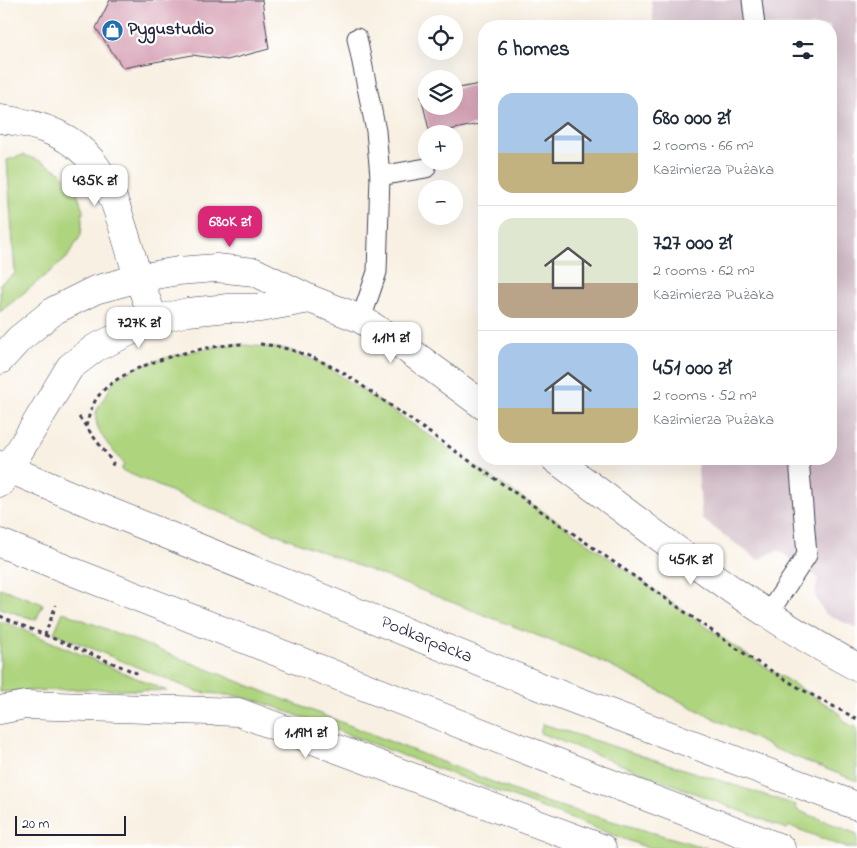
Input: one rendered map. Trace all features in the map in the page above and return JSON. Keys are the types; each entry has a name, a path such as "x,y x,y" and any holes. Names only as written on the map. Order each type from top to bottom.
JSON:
{"street":[{"path":"0,119 23,122 55,133 85,152 105,178 118,208 138,278 154,320"},
{"path":"0,360 19,339 55,310 95,290 138,278 178,270 216,268 255,272 310,300 361,319 404,347 478,402"},
{"path":"3,472 70,367 95,348 121,333 154,320 188,312 228,308 260,308 310,300"},
{"path":"563,465 768,614 809,642 857,667"},
{"name":"Podkarpacka","path":"3,472 96,506 537,685 857,806"},
{"path":"0,543 602,780 781,848"},
{"path":"0,710 25,705 238,712 602,848"}],"lane":[{"path":"752,0 754,20"},
{"path":"357,38 376,131 380,176 377,272 361,319"},
{"path":"380,176 418,169"},
{"path":"768,614 807,555 800,465"}],"path":[{"path":"257,343 280,346 300,352 323,361 347,375 752,659 801,689 857,719"},
{"path":"86,426 98,396 121,378 155,362 195,350 247,344"},
{"path":"78,415 113,463 111,468"},
{"path":"0,616 45,635 56,605"}],"shaded area":[{"path":"651,0 857,0 857,628 825,614 815,596 818,578 778,550 758,560 702,519 698,465 837,465 837,20 653,20"}],"green space":[{"path":"23,155 41,161 59,171 75,187 83,210 81,235 67,258 0,312 0,284 15,274 7,160"},
{"path":"235,344 286,349 323,364 557,521 742,652 837,711 846,723 857,728 857,781 775,749 590,656 212,509 121,470 124,464 103,437 96,419 98,408 114,381 136,368 171,356"},
{"path":"0,588 43,604 36,620 0,608"},
{"path":"63,612 538,800 707,848 648,848 259,701 236,696 198,692 54,633"},
{"path":"0,621 167,691 83,689 0,692"},
{"path":"543,724 796,805 797,810 857,834 857,848 847,848 790,826 787,829 540,733"}],"building":[{"path":"110,0 262,0 269,49 227,60 192,55 123,68 96,28"},
{"path":"478,84 478,124 463,127 463,125 428,125 426,115 463,115 463,87"}],"place":[{"name":"Pygustudio","path":"112,30"}]}
